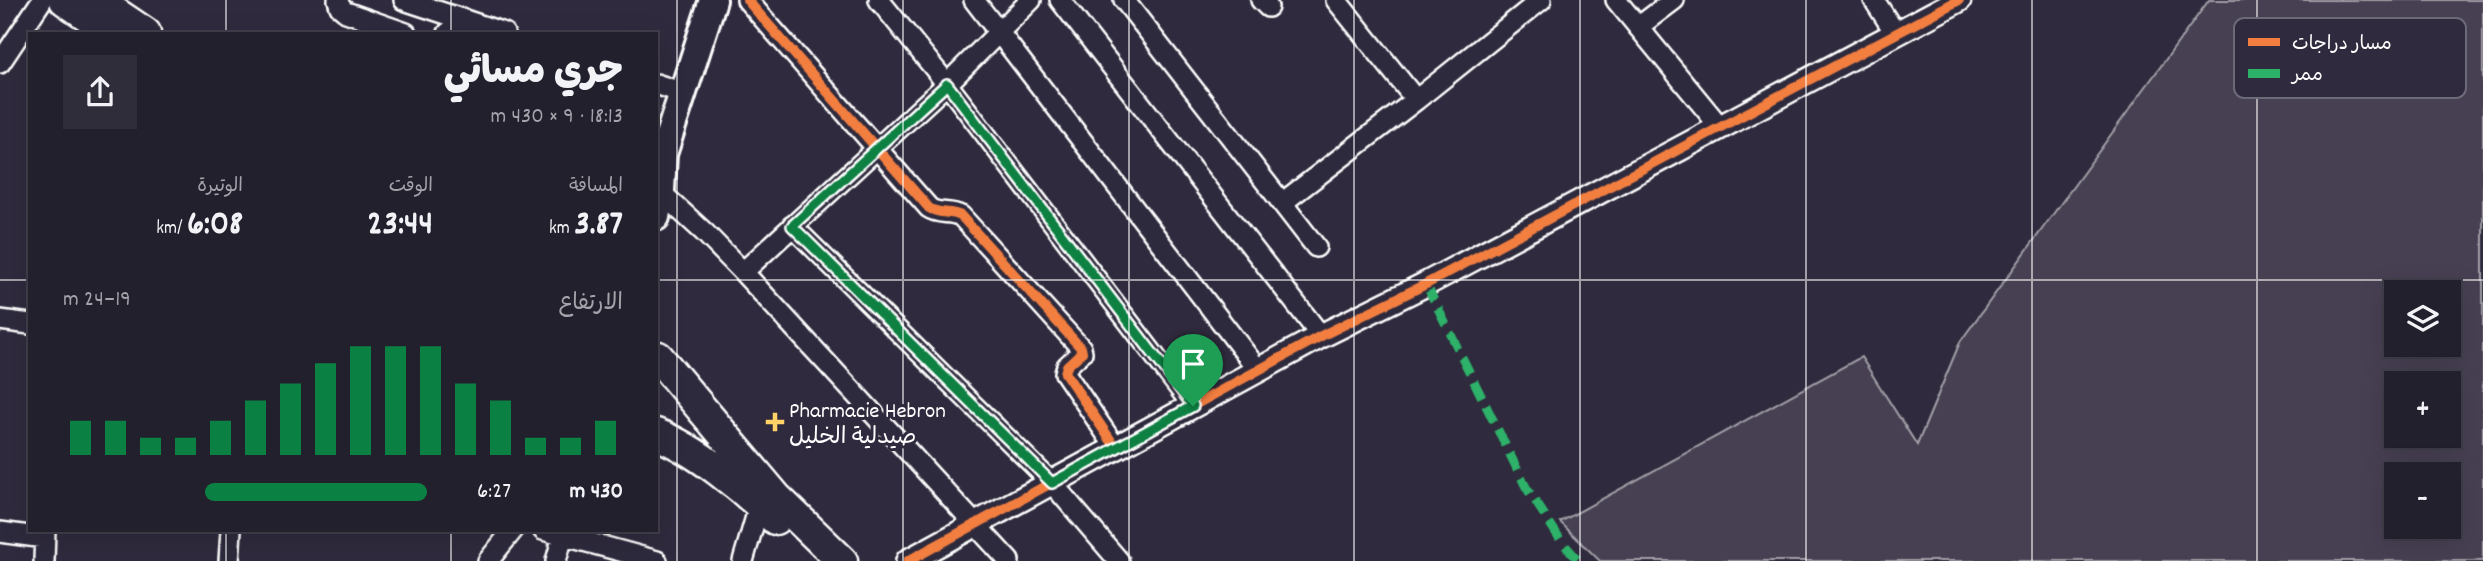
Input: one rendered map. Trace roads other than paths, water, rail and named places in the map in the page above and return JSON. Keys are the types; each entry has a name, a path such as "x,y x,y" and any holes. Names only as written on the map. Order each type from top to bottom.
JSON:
{"main road":[{"path":"65,0 111,32"},
{"path":"96,0 144,32"},
{"path":"659,189 659,159 713,0"},
{"path":"658,362 819,561"},
{"path":"658,435 763,495 842,561"}],"street":[{"path":"0,62 42,0"},
{"path":"338,0 340,7 346,12 403,32"},
{"path":"404,0 500,32"},
{"path":"747,0 929,208 934,212 961,216 1081,348 1080,354 1067,366 1065,373 1116,448"},
{"path":"879,0 947,84 1193,406"},
{"path":"974,0 1259,371"},
{"path":"743,272 947,84 1031,0"},
{"path":"1060,0 1321,336"},
{"path":"1124,0 1316,247"},
{"path":"1336,0 1416,100"},
{"path":"1282,203 1541,0"},
{"path":"1616,0 1721,128"},
{"path":"1638,27 1674,0"},
{"path":"1874,0 1896,34"},
{"path":"908,561 1321,336 1438,278 1959,0"},
{"path":"450,32 468,21"},
{"path":"658,85 683,93"},
{"path":"659,189 743,272 1009,561"},
{"path":"792,226 1052,483 1119,561"},
{"path":"0,320 28,324"},
{"path":"743,561 763,495"},
{"path":"0,532 45,534 44,561"},
{"path":"229,561 230,532"},
{"path":"487,561 499,532"},
{"path":"487,561 511,532"},
{"path":"550,532 657,561"},
{"path":"556,561 563,536"}],"place":[{"name":"Pharmacie Hebron صيدلية الخليل","path":"775,422"}]}
